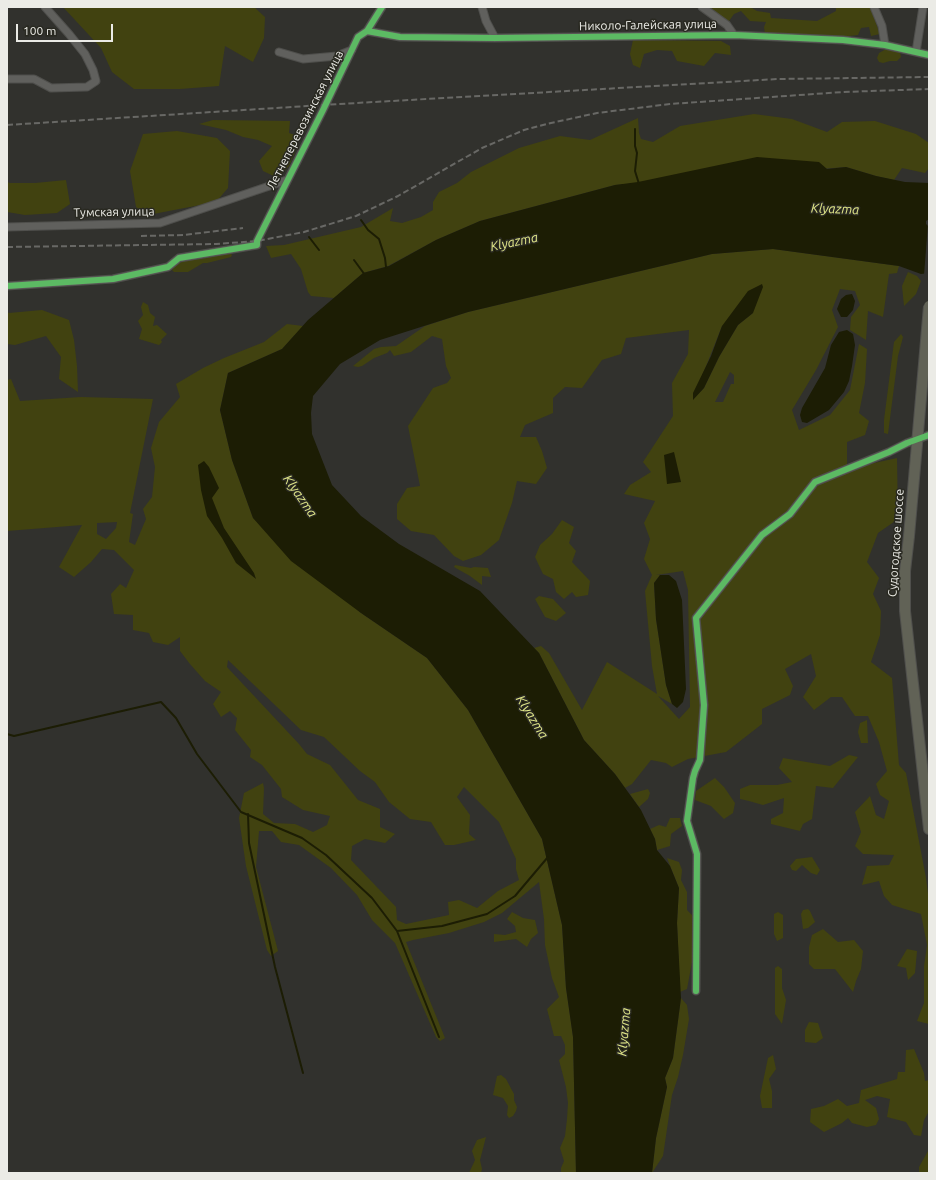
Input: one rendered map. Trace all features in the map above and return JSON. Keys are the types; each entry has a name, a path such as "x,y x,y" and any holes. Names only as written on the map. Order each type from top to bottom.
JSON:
{"main road":[{"name":"Судогодское шоссе","path":"929,306 905,571 905,611 929,829"}],"street":[{"path":"7,79 34,79 51,88 87,87 96,81 93,70 85,54 45,7"},
{"name":"Летнеперевозинская улица","path":"7,286 113,279 168,267 179,258 257,245 257,241 358,37 367,31 382,7"},
{"path":"482,7 486,21 495,38"},
{"path":"702,7 727,25 734,35"},
{"path":"874,7 882,26 885,45"},
{"path":"916,52 923,7"},
{"name":"Николо-Галейская улица","path":"367,31 400,37 495,38 734,35 843,40 885,45 929,55"},
{"path":"279,52 303,59 337,56 352,50"},
{"name":"Тумская улица","path":"7,227 160,222 287,180"},
{"path":"696,991 697,854 687,820 693,778 700,760 704,705 696,618 762,535 790,514 815,482 929,435"}],"shaded area":[{"path":"63,7 254,7 265,17 264,38 253,62 225,46 219,86 180,89 134,89 112,72 101,48"},
{"path":"710,7 750,7 757,11 770,13 771,18 817,21 836,11 836,7 870,7 880,34 871,36 869,27 861,28 858,35 840,37 765,34 764,27 766,22 750,21 741,11 734,14 729,21 722,18"},
{"path":"633,40 721,41 730,46 731,55 715,53 704,66 677,61 672,51 657,50 644,54 640,68 633,65 630,54"},
{"path":"888,48 900,52 901,57 897,61 883,63 879,62 877,58 879,53"},
{"path":"754,114 792,119 827,132 842,122 875,121 916,134 929,143 929,168 925,173 902,168 894,180 846,167 615,185 480,221 436,240 388,266 363,273 334,298 311,296 308,292 301,269 291,254 271,258 266,246 284,245 361,227 393,208 390,221 402,223 421,217 433,210 433,202 439,192 457,183 471,172 519,148 560,136 590,140 638,118 641,139 653,142 680,126"},
{"path":"213,120 290,121 289,133 299,136 295,152 289,166 278,178 263,171 259,161 272,146 226,130 199,124"},
{"path":"177,131 217,138 230,151 228,188 216,202 148,215 136,207 130,171 143,134"},
{"path":"66,180 70,204 57,213 25,215 7,212 7,181 9,183 35,183"},
{"path":"773,249 899,266 897,273 889,274 883,317 868,311 866,340 850,330 851,317 860,305 855,291 840,289 832,310 838,327 816,370 792,410 799,430 830,415 850,390 859,344 867,349 865,383 859,413 869,421 865,435 847,442 847,469 897,458 898,519 878,533 867,562 879,578 873,594 881,611 880,635 871,662 892,678 899,765 906,773 926,878 929,902 929,1024 917,1021 924,1003 924,966 927,945 921,914 892,905 884,896 879,881 862,885 867,866 889,865 894,855 863,854 855,846 861,832 855,812 870,796 876,815 884,819 889,801 880,795 876,784 887,771 879,742 868,716 855,716 842,697 831,697 814,710 803,697 816,676 811,654 785,669 793,686 790,695 762,709 762,724 726,752 688,759 672,767 666,763 651,760 632,784 625,788 615,774 584,740 539,653 534,648 541,646 549,653 582,710 607,662 657,694 652,666 645,591 652,575 644,559 650,539 644,523 655,501 624,494 630,485 651,472 643,462 673,416 672,383 688,354 689,330 626,338 621,354 602,360 582,388 565,387 553,398 553,413 525,425 520,437 536,437 547,468 536,484 517,481 512,503 499,540 481,555 463,561 454,556 434,535 411,531 397,519 397,504 407,488 420,486 408,426 433,388 447,383 451,378 446,366 442,339 432,336 411,352 394,356 390,350 362,366 353,366 374,349 396,346 425,326 468,312 712,254","holes":["753,313 738,325 719,357 704,388 693,399 722,326","730,372 734,375 734,384 731,384 723,402 715,402","683,571 688,590 690,707 679,719 658,696 672,704 666,685 656,619 654,583 660,575 656,575"]},
{"path":"229,251 232,255 231,257 203,263 188,272 174,272 172,270 175,265 184,261 205,258 207,256"},
{"path":"908,272 917,276 921,281 916,294 904,306 902,286"},
{"path":"143,302 148,305 150,313 155,317 153,326 157,325 167,334 161,340 162,342 159,345 139,339 142,329 138,321 143,315 141,307"},
{"path":"42,310 69,320 74,340 78,392 59,379 61,357 46,336 15,345 7,344 7,312"},
{"path":"287,324 303,326 282,349 228,373 220,410 232,460 253,518 361,613 427,658 468,710 542,839 562,925 566,988 573,1037 576,1173 561,1173 561,1168 564,1161 560,1148 565,1136 568,1103 566,1087 559,1060 565,1054 565,1045 561,1036 554,1036 547,1009 559,997 552,978 545,945 544,919 539,882 502,913 484,922 449,933 406,942 445,1038 440,1041 436,1037 395,943 372,920 357,895 331,868 299,845 281,842 272,831 259,831 256,867 278,951 271,956 267,950 246,866 239,818 244,793 263,783 263,814 274,823 295,824 313,832 327,825 330,816 303,810 282,797 281,789 262,765 250,757 251,750 235,730 237,718 230,711 221,717 213,704 221,692 205,681 180,651 180,637 168,645 153,642 149,633 133,630 133,615 114,614 111,594 120,584 126,588 134,570 114,550 102,549 91,562 74,577 59,567 82,525 7,531 7,380 11,379 20,401 81,397 153,399 130,513 133,514 129,542 135,545 146,519 143,509 152,497 155,467 151,448 159,422 180,397 176,384 203,368 264,342","holes":["117,522 116,528 106,539 97,534 97,523","228,660 301,730 324,737 360,771 375,782 389,802 410,819 431,822 445,845 454,845 476,840 469,834 470,815 457,797 464,787 499,822 516,859 516,869 519,880 498,891 477,908 459,900 448,902 449,915 406,924 397,920 396,907 351,860 352,846 365,839 385,843 395,834 380,827 380,809 358,800 330,765 307,754 227,667"]},
{"path":"901,334 903,337 898,356 888,434 884,433 884,420 894,342"},
{"path":"562,520 574,527 569,543 576,551 572,562 590,581 588,595 576,597 572,592 564,599 556,592 553,579 543,574 535,557 540,545 552,534"},
{"path":"455,565 471,568 488,568 491,577 482,576 482,585 454,567"},
{"path":"539,596 553,599 566,613 556,621 545,617 535,599"},
{"path":"867,720 868,743 861,743 858,732 860,723"},
{"path":"849,755 858,757 833,788 816,786 812,819 803,824 800,831 771,824 771,819 783,813 784,798 763,805 740,799 740,789 750,785 777,785 792,782 779,768 783,758 830,766"},
{"path":"715,778 724,787 735,803 733,813 724,819 711,806 695,800 696,791"},
{"path":"648,789 650,793 648,799 639,807 630,794"},
{"path":"670,818 680,818 682,826 671,834 670,846 657,850 655,839 650,829 659,825 666,827"},
{"path":"812,857 820,870 817,875 811,873 802,865 796,871 792,870 790,866 796,859"},
{"path":"667,858 679,862 682,870 681,880 687,892 687,910 693,916 692,962 687,989 680,992 677,923 679,888"},
{"path":"808,909 815,922 808,928 803,929 801,914 803,910"},
{"path":"512,912 523,918 535,920 538,933 531,939 527,947 516,939 494,942 494,934 505,935 516,932 515,926 507,919"},
{"path":"778,912 783,915 783,938 777,941 774,934 774,914"},
{"path":"823,929 838,942 854,940 863,951 861,969 853,992 835,969 814,969 809,964 809,947 812,935"},
{"path":"907,949 917,951 915,973 908,980 906,968 897,966"},
{"path":"778,966 782,969 782,988 786,1000 782,1024 775,1014 775,968"},
{"path":"681,998 687,1005 689,1019 683,1055 672,1095 663,1156 652,1173 656,1138 667,1087 665,1078 673,1058"},
{"path":"809,1022 818,1023 823,1038 816,1043 805,1042 805,1030"},
{"path":"914,1049 924,1073 925,1081 929,1080 929,1111 924,1120 921,1136 914,1135 906,1122 887,1117 890,1099 877,1096 865,1100 876,1108 879,1119 876,1125 867,1127 852,1123 848,1118 842,1123 824,1132 810,1122 811,1109 824,1106 838,1099 847,1106 859,1103 861,1090 897,1079 898,1072 905,1072 906,1050"},
{"path":"773,1055 776,1069 769,1079 772,1091 772,1108 762,1108 760,1096 768,1058"},
{"path":"501,1075 506,1079 514,1094 514,1100 517,1107 513,1116 509,1118 507,1115 508,1106 503,1098 493,1095 497,1076"},
{"path":"486,1137 480,1160 482,1169 481,1173 469,1173 475,1160 472,1151 477,1140"},
{"path":"928,1151 929,1173 919,1173 919,1167"}],"water":[{"name":"Klyazma","path":"757,157 819,162 827,169 846,167 876,176 905,182 929,183 929,219 926,221 926,224 929,227 929,273 921,274 899,266 773,249 712,254 468,312 380,340 340,364 313,396 311,413 312,434 332,485 361,516 399,544 480,591 539,653 584,740 615,774 641,810 655,839 657,850 670,866 679,888 677,923 681,998 673,1058 665,1078 667,1087 656,1138 652,1173 576,1173 573,1037 566,988 562,925 542,839 468,710 427,658 361,613 291,561 253,518 232,460 220,410 228,373 282,349 308,320 363,273 389,266 436,240 480,221 615,185 638,182"},
{"path":"762,284 763,287 753,313 738,325 719,357 704,388 693,400 693,393 711,356 722,326 748,291"},
{"path":"852,294 855,301 853,310 847,317 841,317 837,309 841,299 846,295"},
{"path":"847,330 853,334 855,345 849,381 844,392 829,410 807,423 802,422 800,415 802,408 825,368 831,345 839,332"},
{"path":"674,452 681,482 667,484 664,455"},
{"path":"204,461 209,467 219,488 212,498 224,528 254,573 256,579 236,563 222,538 207,516 201,490 198,465"},
{"path":"660,575 669,575 676,581 682,600 686,689 683,702 677,708 672,704 666,685 656,619 654,583"}],"pier":[{"path":"928,224 929,275 924,275"}],"waterway":[{"path":"635,129 635,146 637,153 635,171 639,184"},
{"path":"361,220 368,230 379,239 387,268"},
{"path":"309,237 319,250"},
{"path":"354,260 365,275"},
{"path":"7,734 14,736 161,702 176,718 197,754 241,812 302,838 326,855 372,898 397,931 442,926 487,914 515,896 548,857"},
{"path":"248,814 249,843 275,967 303,1073"},
{"path":"397,931 439,1037"}],"railway":[{"path":"7,125 778,79 929,77"},
{"path":"7,247 216,244 257,241 304,232 356,216 398,196 482,148 524,130 551,123 597,113 670,104 843,92 929,89"},
{"path":"141,236 183,235 243,228"}],"cycle path":[{"path":"7,286 113,279 168,267 179,258 257,245 257,241 358,37 367,31 382,7"},
{"path":"367,31 400,37 495,38 734,35 843,40 885,45 929,55"},
{"path":"696,991 697,854 687,821 693,778 700,760 704,705 696,618 762,535 790,514 815,482 929,435"}]}
